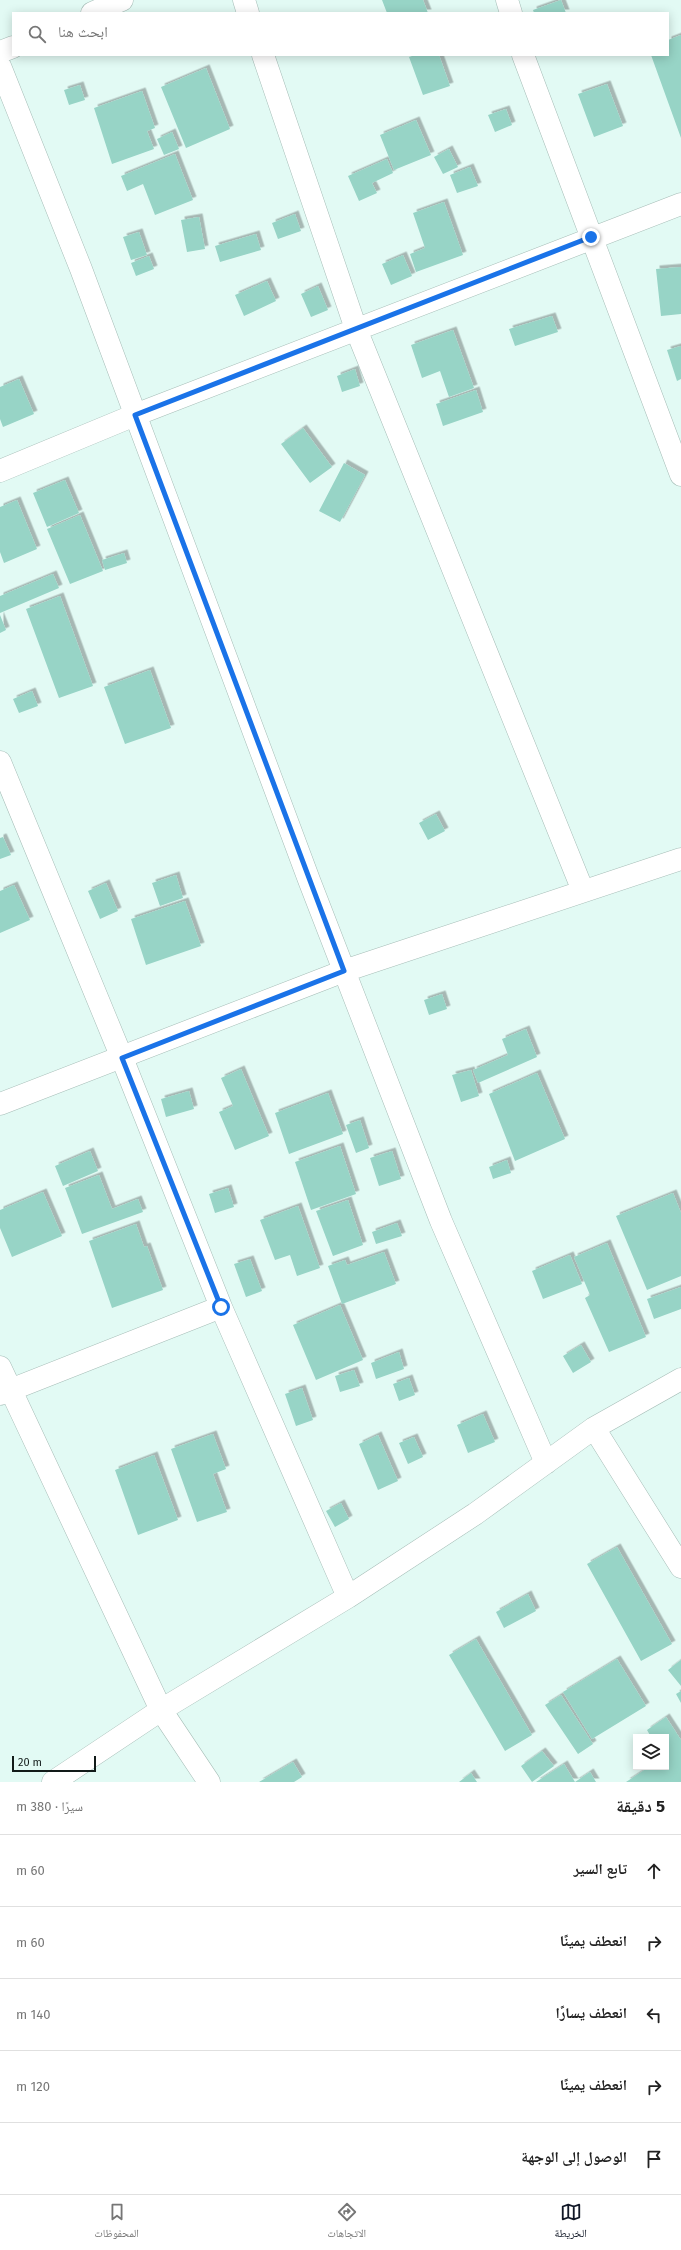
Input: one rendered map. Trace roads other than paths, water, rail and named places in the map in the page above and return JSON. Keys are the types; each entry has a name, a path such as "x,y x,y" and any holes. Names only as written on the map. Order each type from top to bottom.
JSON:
{"street":[{"path":"94,12 122,0"},
{"path":"244,0 248,12"},
{"path":"507,0 511,12"},
{"path":"0,52 12,47"},
{"path":"263,56 356,329 583,891"},
{"path":"523,56 681,475"},
{"path":"0,66 81,269 344,971 441,1221 546,1463"},
{"path":"0,471 135,415 591,237 681,204"},
{"path":"0,762 122,1058 221,1307 348,1597"},
{"path":"0,1104 344,971 681,859"},
{"path":"5,1392 221,1307"},
{"path":"0,1367 5,1392 161,1710 209,1782"},
{"path":"53,1782 161,1710 348,1597 475,1514 594,1428 681,1379"},
{"path":"594,1428 681,1567"}]}
